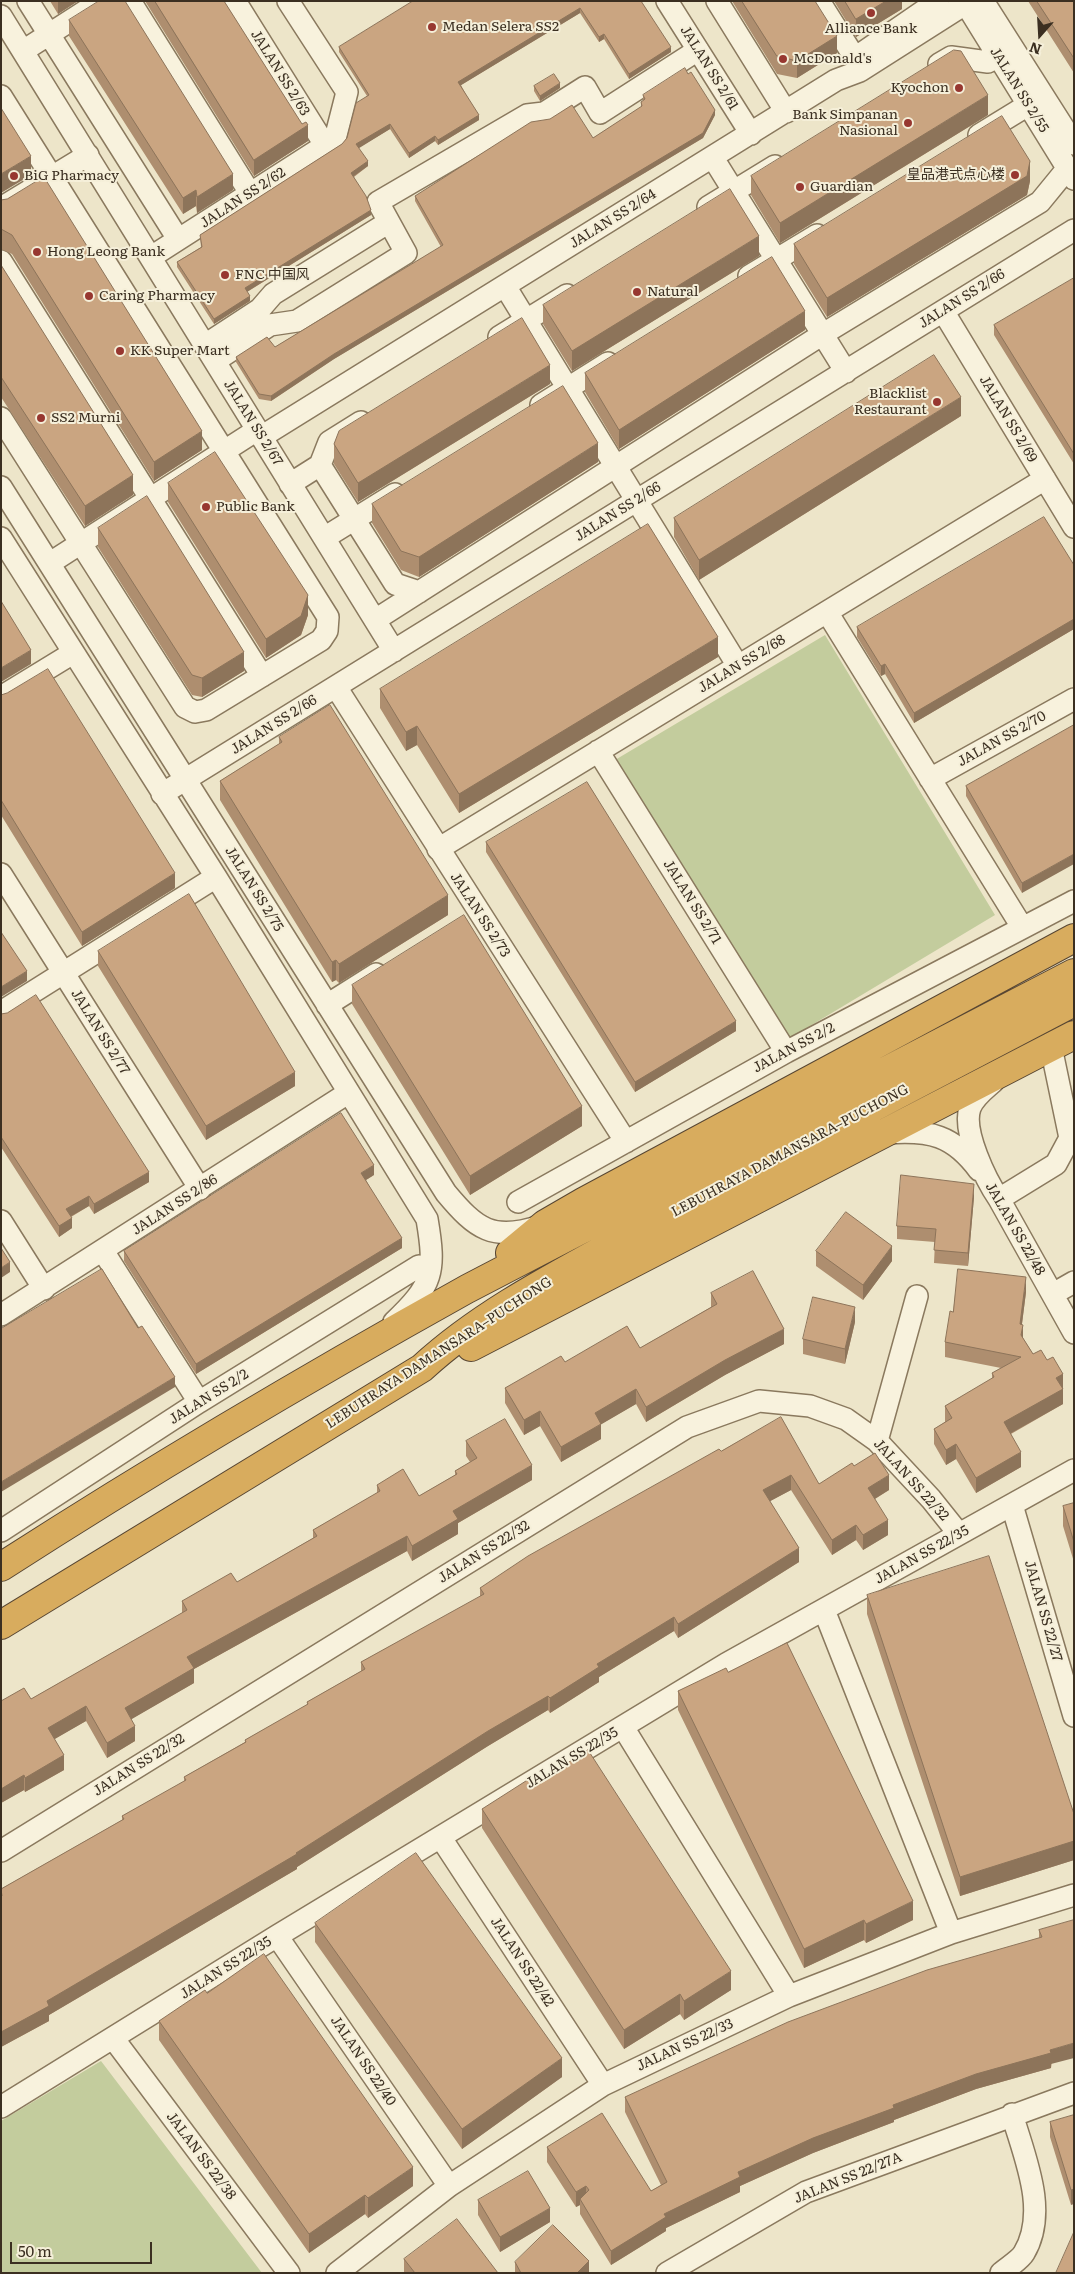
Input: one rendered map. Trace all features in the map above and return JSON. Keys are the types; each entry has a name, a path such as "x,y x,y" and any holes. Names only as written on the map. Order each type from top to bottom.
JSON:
{"highway":[{"path":"467,1289 545,1224 1074,938"},
{"name":"LEBUHRAYA DAMANSARA–PUCHONG","path":"1,1567 94,1507 375,1340 467,1289 1074,973"},
{"name":"LEBUHRAYA DAMANSARA–PUCHONG","path":"1,1624 422,1368 460,1335 639,1230 1074,1002"},
{"path":"422,1368 493,1337 1062,1041"}],"street":[{"path":"28,1 178,239"},
{"path":"23,51 101,1"},
{"path":"130,1 250,193"},
{"name":"JALAN SS 2/63","path":"235,1 330,142"},
{"path":"288,1 347,92 330,142"},
{"name":"JALAN SS 2/61","path":"668,1 751,134"},
{"path":"717,1 786,112"},
{"path":"819,1 855,58"},
{"path":"836,80 855,58 914,8 938,1"},
{"name":"JALAN SS 2/64","path":"50,563 222,452 259,433 505,286 836,80 860,71 971,2"},
{"name":"JALAN SS 2/55","path":"971,2 998,56 1071,174"},
{"name":"JALAN SS 2/55","path":"971,2 1074,144"},
{"name":"JALAN SS 2/67","path":"1,16 394,651"},
{"path":"265,317 296,321 406,252 378,202 527,115 544,113 585,87 600,113 698,50"},
{"path":"926,72 951,57 988,62 998,56"},
{"path":"1,96 222,452 328,617 327,631 321,640 206,710 195,712 185,707 1,418"},
{"path":"961,146 1028,105"},
{"name":"JALAN SS 2/62","path":"151,257 330,142"},
{"path":"692,217 792,155"},
{"path":"1,208 88,156"},
{"path":"713,158 846,372"},
{"path":"375,620 823,334 1040,202 1071,174"},
{"path":"210,353 265,317 273,294 389,222"},
{"path":"735,285 835,223"},
{"name":"JALAN SS 2/66","path":"162,794 1074,230"},
{"path":"1,261 262,676"},
{"path":"485,346 584,284"},
{"path":"505,286 617,465 636,502 738,666"},
{"name":"JALAN SS 2/69","path":"943,312 1073,522"},
{"path":"527,413 627,352"},
{"path":"290,484 320,466 329,442 378,412"},
{"path":"320,466 396,584 419,592"},
{"name":"JALAN SS 2/68","path":"438,849 1045,479"},
{"path":"324,538 412,484"},
{"name":"JALAN SS 2/75","path":"1,486 446,1193 466,1217 481,1227 499,1233 519,1233 545,1224"},
{"name":"JALAN SS 2/75","path":"1,538 216,877 427,1219 433,1254 428,1280 418,1299 375,1340"},
{"path":"827,612 1022,927"},
{"path":"1,697 73,652"},
{"name":"JALAN SS 2/73","path":"336,687 438,849 470,916 626,1142"},
{"name":"JALAN SS 2/70","path":"930,779 1074,699"},
{"name":"JALAN SS 2/71","path":"598,751 786,1052"},
{"name":"JALAN SS 2/77","path":"1,874 200,1189"},
{"path":"1,1012 216,877"},
{"name":"JALAN SS 2/2","path":"518,1202 786,1052 1074,901"},
{"path":"327,1005 394,963"},
{"path":"999,1199 1056,1164 1070,1138 1062,1041"},
{"name":"JALAN SS 22/48","path":"1002,1073 978,1096 971,1106 968,1117 986,1180 999,1199 1074,1333"},
{"name":"JALAN SS 2/86","path":"1,1315 104,1251 348,1093"},
{"path":"882,1133 924,1132 945,1138 961,1148 986,1180"},
{"path":"1,1221 44,1289"},
{"path":"104,1251 199,1402"},
{"name":"JALAN SS 2/2","path":"1,1531 199,1402 419,1266"},
{"path":"1053,1294 1074,1282"},
{"path":"877,1441 917,1296"},
{"name":"JALAN SS 22/32","path":"1,1851 687,1427 759,1401 810,1406 846,1419 877,1441 931,1499 959,1534"},
{"name":"JALAN SS 22/35","path":"1,2107 277,1936 726,1664 1074,1470"},
{"name":"JALAN SS 22/27","path":"1012,1505 1074,1716"},
{"path":"824,1610 951,1933"},
{"path":"623,1728 789,1996"},
{"name":"JALAN SS 22/42","path":"441,1838 603,2085"},
{"name":"JALAN SS 22/33","path":"337,2273 449,2186 603,2085 789,1996 951,1933 1074,1895"},
{"name":"JALAN SS 22/40","path":"277,1936 449,2186"},
{"name":"JALAN SS 22/38","path":"113,2038 289,2273"},
{"name":"JALAN SS 22/27A","path":"667,2273 806,2192 1012,2114 1074,2093"},
{"path":"1001,2273 1024,2254 1035,2224 1032,2187 1012,2114"}],"green space":[{"path":"825,635 995,915 785,1041 615,760"},
{"path":"101,2061 262,2273 1,2273 1,2121"}],"building":[{"path":"99,1 125,1 233,174 197,197 196,190 183,198 69,20"},
{"path":"155,1 224,1 302,124 306,122 308,125 254,160"},
{"path":"413,1 641,1 671,47 629,74 604,34 599,37 580,8 458,82 479,115 438,140 435,136 409,153 390,124 356,144 368,161 351,173 366,196 371,210 245,288 250,296 214,319 177,262 202,247 200,235 342,144 347,138 356,103 369,95 339,47"},
{"path":"742,1 815,1 837,36 797,61 777,56"},
{"path":"845,1 886,1 856,19"},
{"path":"1037,1 1074,1 1074,58"},
{"path":"954,50 961,51 988,95 780,223 751,176"},
{"path":"685,68 688,74 691,72 715,110 703,133 334,354 271,396 259,394 236,357 267,337 275,347 443,245 415,196 531,122 550,119 572,105 593,138 642,106 641,102 645,99 643,95"},
{"path":"554,74 560,83 540,96 534,86"},
{"path":"1,108 31,156 1,174"},
{"path":"1002,116 1030,161 1027,176 827,298 794,244"},
{"path":"44,177 202,431 154,462 12,235 1,229 1,200 7,199"},
{"path":"730,189 759,236 572,351 543,305"},
{"path":"772,257 805,311 619,430 585,373"},
{"path":"1,265 133,475 85,506 1,377"},
{"path":"1074,278 1074,454 994,325"},
{"path":"522,318 550,365 358,483 334,444 339,431"},
{"path":"934,355 961,397 699,560 674,518"},
{"path":"563,386 598,443 419,557 401,551 372,504"},
{"path":"215,452 308,595 301,616 266,639 168,483"},
{"path":"147,496 244,652 202,678 192,675 98,528"},
{"path":"1044,517 1074,565 1074,619 914,713 885,664 881,666 857,627"},
{"path":"648,524 718,637 459,794 417,726 406,732 380,689"},
{"path":"1,601 31,650 1,668"},
{"path":"48,669 175,873 82,932 1,800 1,695"},
{"path":"330,705 448,895 339,964 336,960 332,962 220,781 282,742 279,737"},
{"path":"1074,725 1074,854 1022,883 966,786"},
{"path":"587,782 736,1021 635,1082 486,842"},
{"path":"189,894 295,1072 206,1126 98,951"},
{"path":"464,915 582,1106 470,1176 352,985"},
{"path":"1,932 27,971 1,987"},
{"path":"36,995 149,1172 94,1204 89,1196 66,1209 72,1218 59,1226 1,1137 1,1014 7,1013"},
{"path":"341,1113 374,1165 361,1173 402,1238 196,1364 124,1251"},
{"path":"901,1175 974,1184 968,1253 934,1250 936,1229 897,1226"},
{"path":"846,1212 892,1246 863,1285 816,1251"},
{"path":"1,1248 10,1262 1,1268"},
{"path":"102,1269 138,1328 142,1326 175,1377 1,1482 1,1329"},
{"path":"958,1269 1026,1277 1020,1324 1023,1325 1021,1335 1033,1354 1041,1350 1047,1360 1053,1357 1063,1374 1056,1378 1063,1389 1004,1422 1021,1452 976,1478 956,1444 946,1450 934,1429 952,1418 945,1406 994,1377 992,1373 1021,1357 945,1342 950,1311 953,1312"},
{"path":"753,1271 784,1329 725,1360 646,1407 636,1389 595,1413 601,1424 561,1447 540,1411 524,1420 505,1388 561,1356 565,1362 627,1326 640,1348 717,1304 711,1293"},
{"path":"813,1297 855,1307 845,1349 803,1339"},
{"path":"781,1417 819,1484 852,1463 854,1466 875,1453 889,1475 868,1488 888,1520 863,1535 856,1525 832,1540 791,1475 763,1490 799,1548 678,1624 674,1617 597,1664 599,1667 550,1698 548,1696 488,1731 297,1854 47,2001 49,2006 1,2032 1,1889 124,1819 122,1816 186,1780 184,1777 246,1742 245,1740 365,1669 361,1662 484,1594 480,1588 528,1556 719,1449 721,1451"},
{"path":"505,1419 532,1465 453,1511 458,1519 412,1546 407,1536 187,1657 194,1668 125,1708 135,1726 107,1743 86,1706 48,1728 64,1755 25,1778 24,1775 1,1789 1,1701 24,1688 31,1699 187,1610 182,1601 231,1573 237,1582 317,1536 313,1530 380,1491 377,1485 403,1469 419,1496 457,1474 455,1471 477,1458 466,1441"},
{"path":"1074,1503 1074,1542 1063,1506"},
{"path":"989,1556 1074,1814 1074,1841 960,1877 867,1595"},
{"path":"787,1643 913,1901 866,1924 864,1920 804,1949 678,1691 726,1668 728,1672"},
{"path":"588,1750 731,1971 684,2001 680,1994 624,2030 482,1809 529,1779 533,1785"},
{"path":"416,1853 562,2058 462,2129 315,1923"},
{"path":"1074,1920 1074,2043 1050,2050 1051,2053 976,2074 893,2105 894,2108 813,2138 738,2172 740,2177 664,2214 666,2217 611,2251 580,2199 589,2190 586,2186 576,2192 547,2147 602,2113 651,2191 667,2182 625,2097 788,2022 927,1970 1042,1937 1039,1930"},
{"path":"264,1954 413,2167 368,2198 365,2195 309,2234 159,2021 205,1990 207,1993"},
{"path":"1074,2115 1074,2189 1071,2190 1050,2122"},
{"path":"528,2171 550,2208 500,2237 478,2200"},
{"path":"457,2219 498,2273 415,2273 404,2259"},
{"path":"553,2225 589,2261 577,2273 521,2273 515,2262"},
{"path":"1074,2232 1074,2273 1056,2273"}],"place":[{"name":"Alliance Bank","path":"871,13"},
{"name":"Medan Selera SS2","path":"432,27"},
{"name":"McDonald's","path":"783,59"},
{"name":"Kyochon","path":"959,88"},
{"name":"Bank Simpanan Nasional","path":"908,123"},
{"name":"皇品港式点心楼","path":"1015,175"},
{"name":"BiG Pharmacy","path":"14,176"},
{"name":"Guardian","path":"800,187"},
{"name":"Hong Leong Bank","path":"37,252"},
{"name":"FNC 中国风","path":"225,275"},
{"name":"Natural","path":"637,292"},
{"name":"Caring Pharmacy","path":"89,296"},
{"name":"KK Super Mart","path":"120,351"},
{"name":"Blacklist Restaurant","path":"937,402"},
{"name":"SS2 Murni","path":"41,418"},
{"name":"Public Bank","path":"206,507"}]}
